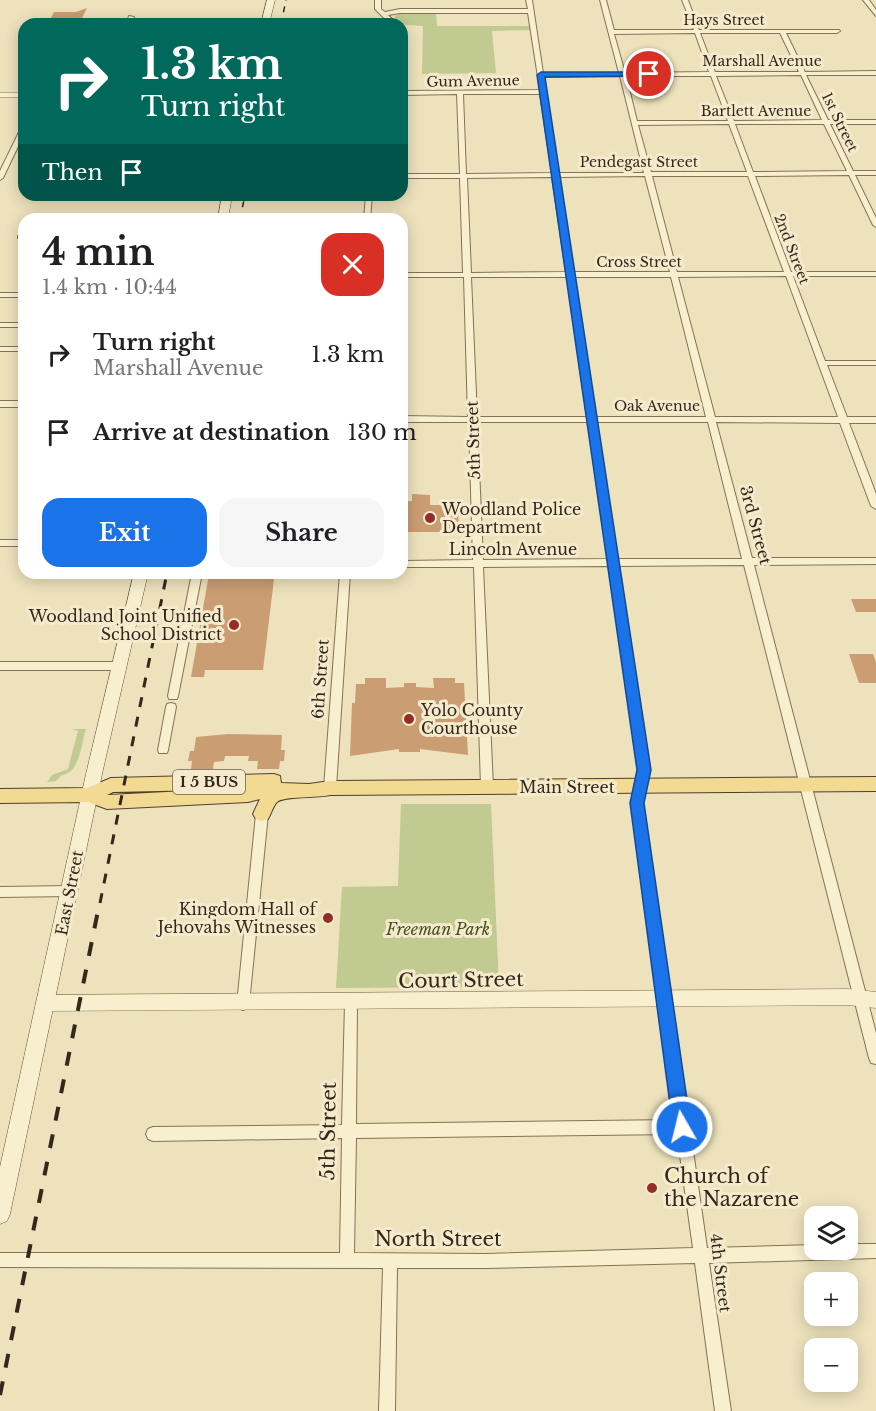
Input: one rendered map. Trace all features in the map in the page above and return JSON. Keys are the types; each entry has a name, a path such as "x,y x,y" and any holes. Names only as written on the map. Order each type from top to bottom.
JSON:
{"main road":[{"path":"267,18 271,0"},
{"name":"East Street","path":"0,1214 89,795 140,579"},
{"name":"Main Street","path":"89,795 111,785 316,781 332,788"},
{"name":"Main Street","path":"89,795 113,802 248,795 258,791 315,792 332,788 876,784"},
{"path":"262,813 270,797 278,792"},
{"name":"I 5 BUS","path":"0,795 89,795"},
{"path":"248,795 257,798 262,813"}],"street":[{"path":"378,0 378,9 388,18"},
{"name":"4th Street","path":"529,0 644,770 637,803 723,1411"},
{"name":"3rd Street","path":"603,0 806,784 869,1000 876,1058"},
{"name":"2nd Street","path":"685,0 711,74 732,123 876,506"},
{"path":"866,0 876,15"},
{"path":"384,14 531,11"},
{"name":"1st Street","path":"782,31 873,211 876,225"},
{"name":"Hays Street","path":"612,32 837,31"},
{"name":"Marshall Avenue","path":"541,75 876,73"},
{"name":"Gum Avenue","path":"408,93 543,92"},
{"name":"5th Street","path":"460,93 487,787"},
{"path":"0,95 18,95"},
{"name":"Bartlett Avenue","path":"635,123 876,122"},
{"path":"0,178 18,140"},
{"name":"Pendegast Street","path":"408,176 876,173"},
{"name":"Cross Street","path":"408,275 876,274"},
{"path":"0,295 18,295"},
{"path":"0,325 18,325"},
{"path":"0,349 18,349"},
{"path":"822,363 876,363"},
{"path":"0,404 18,404"},
{"name":"Oak Avenue","path":"408,419 876,420"},
{"path":"0,543 18,543"},
{"name":"Lincoln Avenue","path":"408,564 876,561"},
{"path":"163,750 196,579"},
{"name":"6th Street","path":"332,788 345,579"},
{"path":"0,666 119,666"},
{"path":"243,1004 262,813"},
{"path":"0,892 70,891"},
{"name":"Court Street","path":"46,1004 664,999 869,1000"},
{"name":"5th Street","path":"347,1260 351,1002"},
{"path":"153,1134 682,1127"},
{"name":"North Street","path":"0,1260 390,1261 876,1251"},
{"path":"387,1411 390,1261"}],"green space":[{"path":"402,13 436,13 437,26 529,26 530,30 492,31 496,73 422,74 423,26 408,25 408,18 395,18"},
{"path":"72,729 86,729 76,764 73,769 56,781 47,782 52,775 68,769 78,731"},
{"name":"Freeman Park","path":"401,804 491,804 499,987 336,988 342,887 398,886"}],"building":[{"path":"87,8 82,18 51,18 54,12 76,12"},
{"name":"Woodland Police Department","path":"412,494 430,495 430,505 458,505 459,532 408,532 408,501 412,501"},
{"name":"Woodland Joint Unified School District","path":"208,579 274,579 263,670 205,670 204,677 191,677"},
{"path":"851,599 876,599 876,612 856,612"},
{"path":"849,654 873,654 876,662 876,683 859,683"},
{"name":"Yolo County Courthouse","path":"365,678 386,678 386,688 404,687 404,683 416,683 416,687 434,688 433,678 455,678 455,683 464,683 468,755 420,749 420,752 399,752 399,749 350,756 352,703 355,703 356,684 365,684"},
{"path":"228,734 282,735 281,750 285,750 284,761 280,761 279,769 257,769 258,761 248,761 249,756 225,756 224,761 214,762 213,769 191,769 192,761 188,761 190,751 194,751 196,737"}],"railway":[{"path":"282,18 286,0"},
{"path":"241,213 244,201"},
{"path":"100,903 166,579"},
{"path":"0,1395 100,901"}],"place":[{"name":"Woodland Police Department","path":"430,518"},
{"name":"Woodland Joint Unified School District","path":"234,625"},
{"name":"Yolo County Courthouse","path":"409,719"},
{"name":"Kingdom Hall of Jehovahs Witnesses","path":"328,918"},
{"name":"Church of the Nazarene","path":"652,1188"}],"route":[{"path":"649,74 541,75 644,770 637,803 682,1127"}]}
